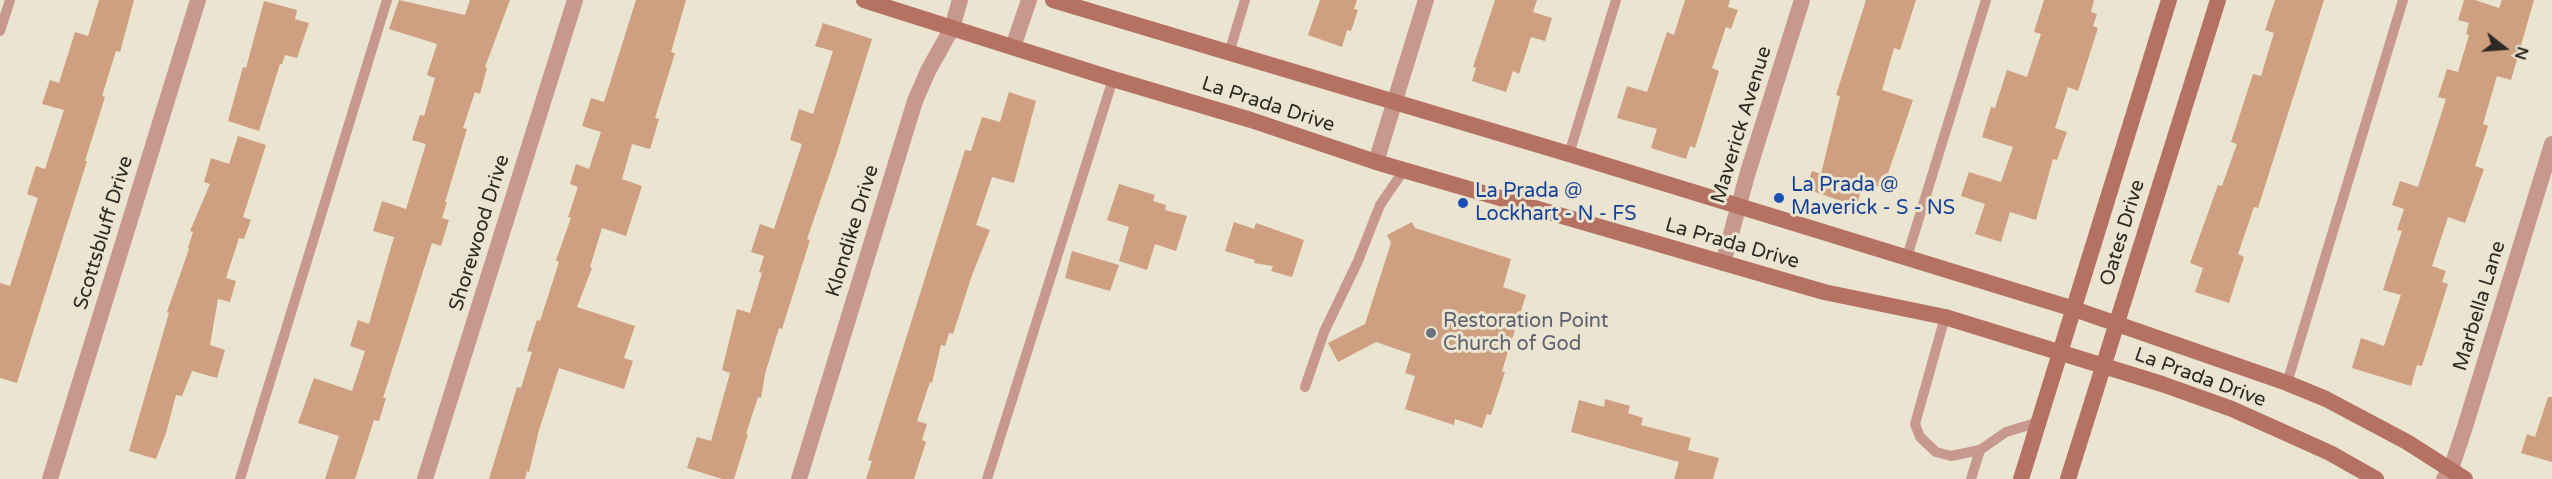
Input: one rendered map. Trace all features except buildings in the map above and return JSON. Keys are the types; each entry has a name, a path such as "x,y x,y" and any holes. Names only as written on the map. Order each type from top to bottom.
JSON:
{"main road":[{"name":"La Prada Drive","path":"864,0 1251,120 1376,162 1824,292 1945,316 2060,352 2232,410 2330,453 2376,479"},
{"name":"La Prada Drive","path":"1053,0 1569,154 2074,309 2287,383 2370,422 2447,474 2465,479"},
{"name":"Oates Drive","path":"2021,479 2169,0"},
{"name":"Oates Drive","path":"2068,479 2218,0"}],"street":[{"name":"Scottsbluff Drive","path":"50,479 198,0"},
{"name":"Shorewood Drive","path":"425,479 575,0"},
{"name":"Klondike Drive","path":"799,479 915,101 928,70 952,28 960,0"},
{"path":"1013,47 1029,0"},
{"path":"1376,162 1426,0"},
{"name":"Maverick Avenue","path":"1723,263 1802,0"},
{"name":"Marbella Lane","path":"2447,474 2552,144"}],"lane":[{"path":"0,31 10,0"},
{"path":"240,479 387,0"},
{"path":"1229,53 1245,0"},
{"path":"1569,154 1616,0"},
{"path":"1907,257 1986,0"},
{"path":"2287,383 2403,0"},
{"path":"987,479 1113,79"},
{"path":"1305,387 1324,332 1358,261 1380,205 1404,170"},
{"path":"1945,316 1915,424 1920,437 1936,452 1951,456 1980,450 2006,432 2039,422"},
{"path":"1971,479 1980,450"}],"place":[{"name":"La Prada @ Maverick - S - NS","path":"1779,198"},
{"name":"La Prada @ Lockhart - N - FS","path":"1463,203"},
{"name":"Restoration Point Church of God","path":"1431,333"}]}
